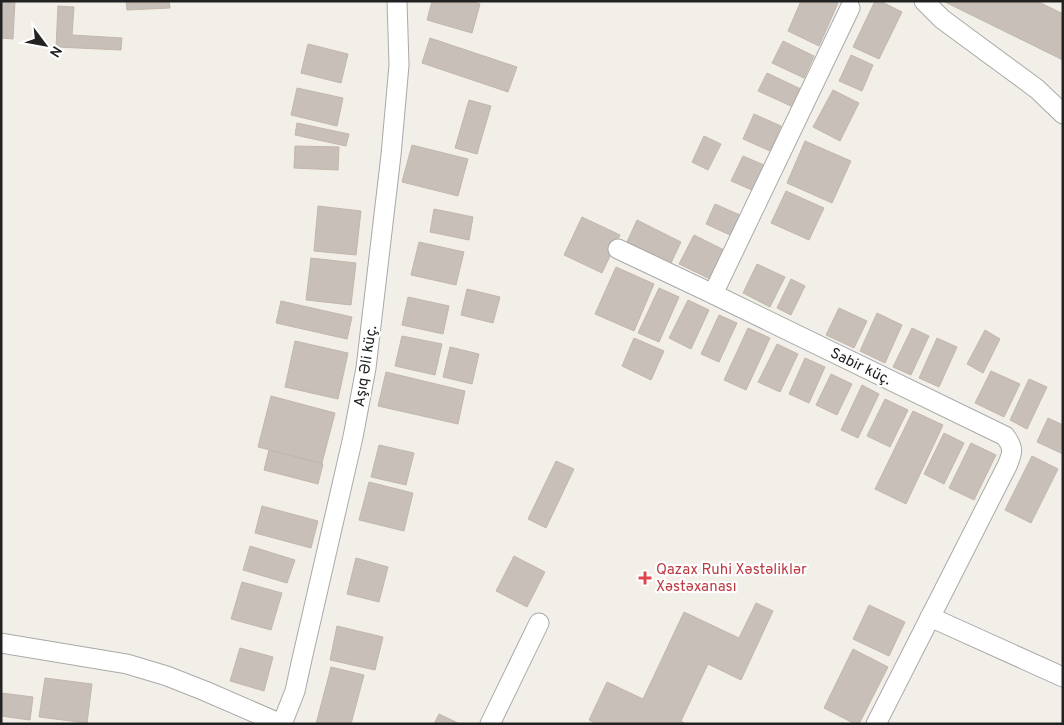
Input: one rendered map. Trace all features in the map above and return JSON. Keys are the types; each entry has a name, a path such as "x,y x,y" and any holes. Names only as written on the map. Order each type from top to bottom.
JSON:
{"street":[{"name":"Aşıq Əli küç.","path":"282,724 295,691 353,437 366,368 391,155 399,65 397,1"},
{"path":"924,1 942,19 1037,89 1063,114"},
{"path":"713,294 850,8"},
{"name":"Sabir küç.","path":"618,249 1005,436 1012,444 1012,456 876,724"},
{"path":"930,617 1063,677"},
{"path":"490,724 539,623"},
{"path":"1,643 127,664 167,676 282,724"}],"building":[{"path":"1,1 15,1 13,39 1,38"},
{"path":"126,1 169,1 170,8 127,10"},
{"path":"432,1 470,1 480,4 472,33 427,20"},
{"path":"801,1 834,1 838,3 819,46 788,31"},
{"path":"875,1 880,1 902,12 879,59 853,47"},
{"path":"943,1 1037,1 1063,14 1063,60"},
{"path":"58,6 74,7 72,35 122,38 121,50 56,47"},
{"path":"430,38 517,67 508,92 422,63"},
{"path":"783,41 814,56 804,78 772,63"},
{"path":"308,44 348,54 341,83 301,73"},
{"path":"851,55 873,65 862,91 839,81"},
{"path":"767,73 801,89 793,107 758,91"},
{"path":"297,88 343,98 337,126 291,115"},
{"path":"833,90 859,103 840,141 813,127"},
{"path":"469,100 491,106 477,154 455,148"},
{"path":"754,114 781,126 770,151 743,139"},
{"path":"297,123 349,134 346,146 295,135"},
{"path":"704,136 721,144 708,170 692,162"},
{"path":"805,141 851,161 832,203 787,183"},
{"path":"412,145 468,159 458,196 402,182"},
{"path":"295,146 339,147 338,170 294,168"},
{"path":"743,156 764,165 752,190 731,181"},
{"path":"786,191 824,208 809,240 771,223"},
{"path":"715,204 740,215 730,235 706,224"},
{"path":"318,206 361,211 356,255 314,251"},
{"path":"434,209 473,217 469,240 430,232"},
{"path":"582,217 620,235 602,273 564,255"},
{"path":"637,220 681,242 671,263 627,242"},
{"path":"694,235 724,250 710,279 679,264"},
{"path":"419,242 464,252 456,285 411,275"},
{"path":"311,258 356,263 351,305 306,300"},
{"path":"757,264 785,277 770,307 743,293"},
{"path":"616,267 654,284 634,331 595,314"},
{"path":"791,279 805,286 791,315 777,308"},
{"path":"659,288 679,297 659,342 638,333"},
{"path":"467,289 500,297 493,323 461,315"},
{"path":"408,297 449,306 443,334 402,325"},
{"path":"688,300 709,310 691,349 669,338"},
{"path":"281,301 352,317 347,339 276,323"},
{"path":"839,308 867,321 854,348 826,335"},
{"path":"877,313 902,325 885,363 860,351"},
{"path":"719,315 737,323 719,362 701,354"},
{"path":"748,328 770,338 746,390 724,380"},
{"path":"912,328 929,336 911,375 893,367"},
{"path":"985,330 1000,339 983,373 967,364"},
{"path":"402,336 442,344 435,375 395,366"},
{"path":"634,338 664,351 651,380 622,366"},
{"path":"937,338 957,347 939,387 919,378"},
{"path":"295,341 348,353 338,399 285,387"},
{"path":"777,344 798,354 780,392 758,382"},
{"path":"450,347 479,354 472,384 443,377"},
{"path":"805,358 825,367 809,403 789,394"},
{"path":"991,371 1020,384 1004,417 975,403"},
{"path":"386,372 465,391 458,424 378,406"},
{"path":"831,374 852,384 837,415 816,405"},
{"path":"1029,379 1047,387 1027,429 1010,420"},
{"path":"862,385 879,394 858,438 841,430"},
{"path":"271,396 335,413 322,463 258,447"},
{"path":"885,399 908,410 890,447 867,436"},
{"path":"913,411 943,425 906,504 875,489"},
{"path":"1048,418 1063,425 1063,454 1037,442"},
{"path":"944,433 964,443 944,484 924,474"},
{"path":"971,443 996,455 974,500 949,488"},
{"path":"379,445 414,453 406,485 371,477"},
{"path":"269,450 323,464 318,484 264,470"},
{"path":"1032,456 1058,469 1031,523 1005,510"},
{"path":"556,461 574,469 546,528 528,519"},
{"path":"369,482 413,493 404,531 359,520"},
{"path":"262,506 318,521 311,548 255,533"},
{"path":"250,546 295,560 287,583 243,570"},
{"path":"514,556 545,572 527,607 496,591"},
{"path":"356,558 388,567 379,602 347,594"},
{"path":"242,582 282,593 271,630 231,619"},
{"path":"756,603 773,611 741,680 708,664 681,721 686,724 597,724 589,720 607,682 643,699 684,612 739,638"},
{"path":"869,605 905,622 889,656 853,639"},
{"path":"337,626 383,637 375,670 330,660"},
{"path":"240,648 273,657 264,691 230,681"},
{"path":"853,649 888,667 859,724 855,724 824,708"},
{"path":"331,667 364,675 351,724 316,724"},
{"path":"45,678 92,684 87,723 39,717"},
{"path":"1,693 33,697 30,720 1,716"},
{"path":"439,714 460,724 434,724"}],"place":[{"name":"Qazax Ruhi Xəstəliklər Xəstəxanası","path":"645,578"}]}
